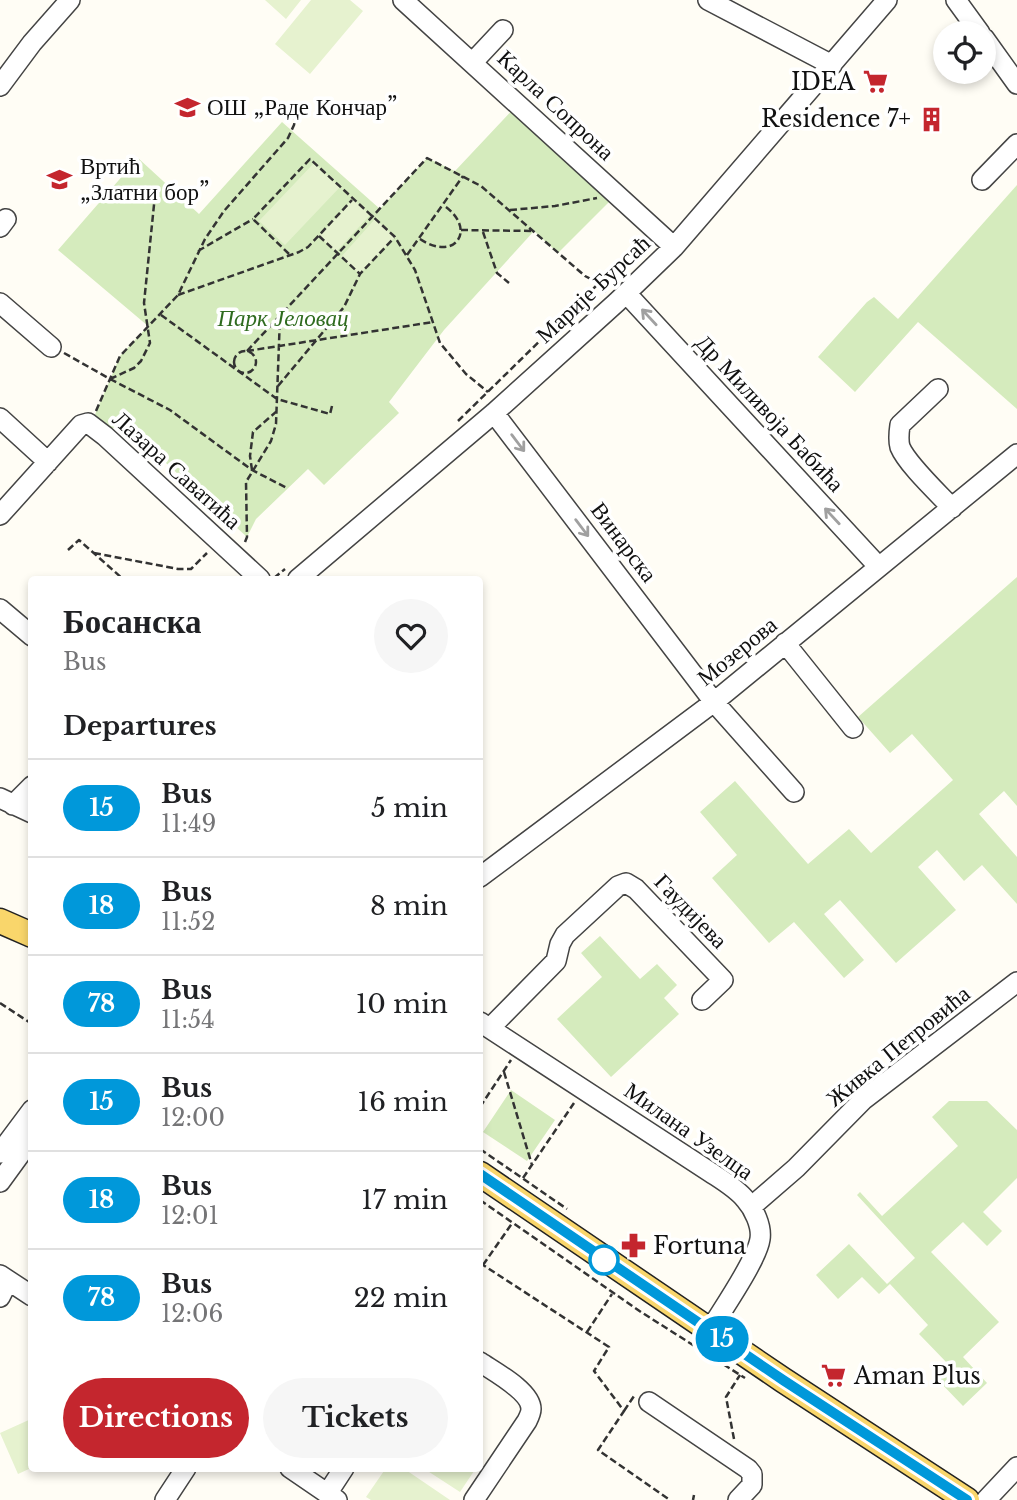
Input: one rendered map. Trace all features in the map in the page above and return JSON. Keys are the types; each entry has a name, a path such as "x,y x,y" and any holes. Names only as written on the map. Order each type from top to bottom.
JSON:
{"main road":[{"path":"0,921 28,933"},
{"path":"483,1176 710,1331 967,1500"}],"street":[{"path":"0,86 32,43 70,0"},
{"name":"Карла Сопрона","path":"403,0 674,247"},
{"path":"708,0 832,65"},
{"name":"Марије Бурсаћ","path":"295,570 494,413 622,298 674,247 887,0"},
{"path":"956,0 971,21"},
{"path":"473,62 503,30"},
{"path":"996,55 1017,84"},
{"path":"982,180 1017,144"},
{"name":"Др Миливоја Бабића","path":"622,298 878,566"},
{"path":"0,303 51,347"},
{"path":"938,389 900,425 900,446 906,457 952,508"},
{"name":"Винарска","path":"494,413 713,702 794,792"},
{"path":"0,418 48,462"},
{"name":"Лазара Саватића","path":"0,515 81,425 91,424 257,576"},
{"name":"Мозерова","path":"483,875 713,702 1016,457"},
{"path":"0,609 28,633"},
{"path":"785,643 853,728"},
{"path":"6,802 28,788"},
{"path":"6,802 28,811"},
{"name":"Гаудијева","path":"485,1025 556,961 560,944 571,929 618,886 626,883 636,889 723,980 702,1000"},
{"name":"Живка Петровића","path":"751,1207 796,1168 863,1100 1017,982"},
{"name":"Милана Узелца","path":"485,1025 710,1172 739,1193 751,1207 760,1228 760,1241 710,1331"},
{"path":"0,1153 28,1115"},
{"path":"0,1182 28,1144"},
{"path":"474,1500 527,1420 531,1409 521,1391 483,1364"},
{"path":"642,1397 752,1474 752,1486 738,1500"},
{"path":"986,1500 1017,1467"},
{"path":"165,1500 183,1472"},
{"path":"296,1472 332,1497 342,1472"}],"path":[{"path":"91,424 120,356 178,295 198,251 223,212 288,138 297,110"},
{"path":"247,352 427,158 481,186 584,276 622,298"},
{"path":"198,251 253,219 310,159 395,237 415,270 440,343 466,374 488,392"},
{"path":"407,255 463,176"},
{"path":"510,210 555,206 617,194"},
{"path":"110,379 128,371 141,361 150,343 144,303 155,195"},
{"path":"178,295 299,252 319,236 353,199"},
{"path":"420,239 432,247 444,248 456,242 461,230 456,215 443,205"},
{"path":"253,219 289,254"},
{"path":"461,230 534,231"},
{"path":"483,232 497,273 509,284"},
{"path":"319,236 360,274"},
{"path":"278,386 344,306 360,274 395,237"},
{"path":"457,422 598,284"},
{"path":"160,315 277,399 330,414 332,406"},
{"path":"237,557 247,537 246,482 275,432 280,316"},
{"path":"247,352 253,356 255,365 248,372 238,370 234,364 235,357 241,352 433,322"},
{"path":"51,347 170,410 252,470 287,488"},
{"path":"252,470 250,456 253,432 277,411"},
{"path":"68,550 79,540 120,576"},
{"path":"94,553 191,569 219,540"},
{"path":"0,1003 28,1021"},
{"path":"483,1102 520,1047"},
{"path":"503,1072 532,1165"},
{"path":"523,1178 584,1089"},
{"path":"483,1200 525,1206 613,1293 740,1375 726,1397 734,1438 722,1451"},
{"path":"483,1261 525,1206"},
{"path":"483,1265 609,1347 594,1371 624,1410"},
{"path":"587,1332 613,1293"},
{"path":"642,1397 624,1410 598,1450 670,1500"},
{"path":"693,1500 694,1495"}],"green space":[{"path":"265,0 301,0 286,19"},
{"path":"311,0 350,0 363,11 310,74 275,44"},
{"name":"Парк Јеловац","path":"518,104 617,194 558,253 534,231 444,330 389,402 399,413 324,485 308,469 256,519 247,537 120,421 105,436 91,424 120,356 148,326 58,250 138,158 199,214 282,122 380,209 427,158 455,171"},
{"path":"314,163 340,187 285,245 259,221"},
{"path":"1017,185 1017,409 918,322 855,392 818,357 874,297 898,319"},
{"path":"353,199 370,215 336,252 319,236"},
{"path":"375,219 395,237 360,274 341,257"},
{"path":"1017,577 1017,806 1004,791 979,814 1017,857 1017,904 982,865 964,881 937,850 918,867 956,910 896,963 840,900 824,914 864,960 844,978 794,922 769,943 712,878 737,855 700,812 735,781 808,864 849,829 871,853 953,780 912,734 890,753 858,717"},
{"path":"600,936 640,979 657,964 677,985 664,998 679,1014 611,1077 557,1019 602,977 581,953"},
{"path":"511,1090 555,1120 527,1161 483,1132"},
{"path":"949,1101 987,1101 1017,1130 1017,1178 983,1212 1002,1231 987,1246 963,1222 931,1252 999,1322 963,1357 987,1383 963,1406 937,1379 950,1366 919,1334 928,1325 890,1284 879,1294 862,1277 838,1299 816,1275 849,1244 887,1284 915,1258 857,1195 860,1192 882,1216 958,1146 932,1117"},
{"path":"28,1420 28,1469 18,1474 0,1433"},
{"path":"383,1472 409,1472 450,1500 371,1500 366,1497"},
{"path":"429,1472 473,1472 460,1492"}],"bus line":[{"name":"15","path":"483,1176 611,1265 967,1500"}],"place":[{"name":"IDEA","path":"875,82"},
{"name":"ОШ „Раде Кончар”","path":"187,107"},
{"name":"Residence 7+","path":"931,119"},
{"name":"Вртић „Златни бор”","path":"60,179"},
{"name":"Fortuna","path":"633,1246"},
{"name":"Aman Plus","path":"834,1376"}]}
